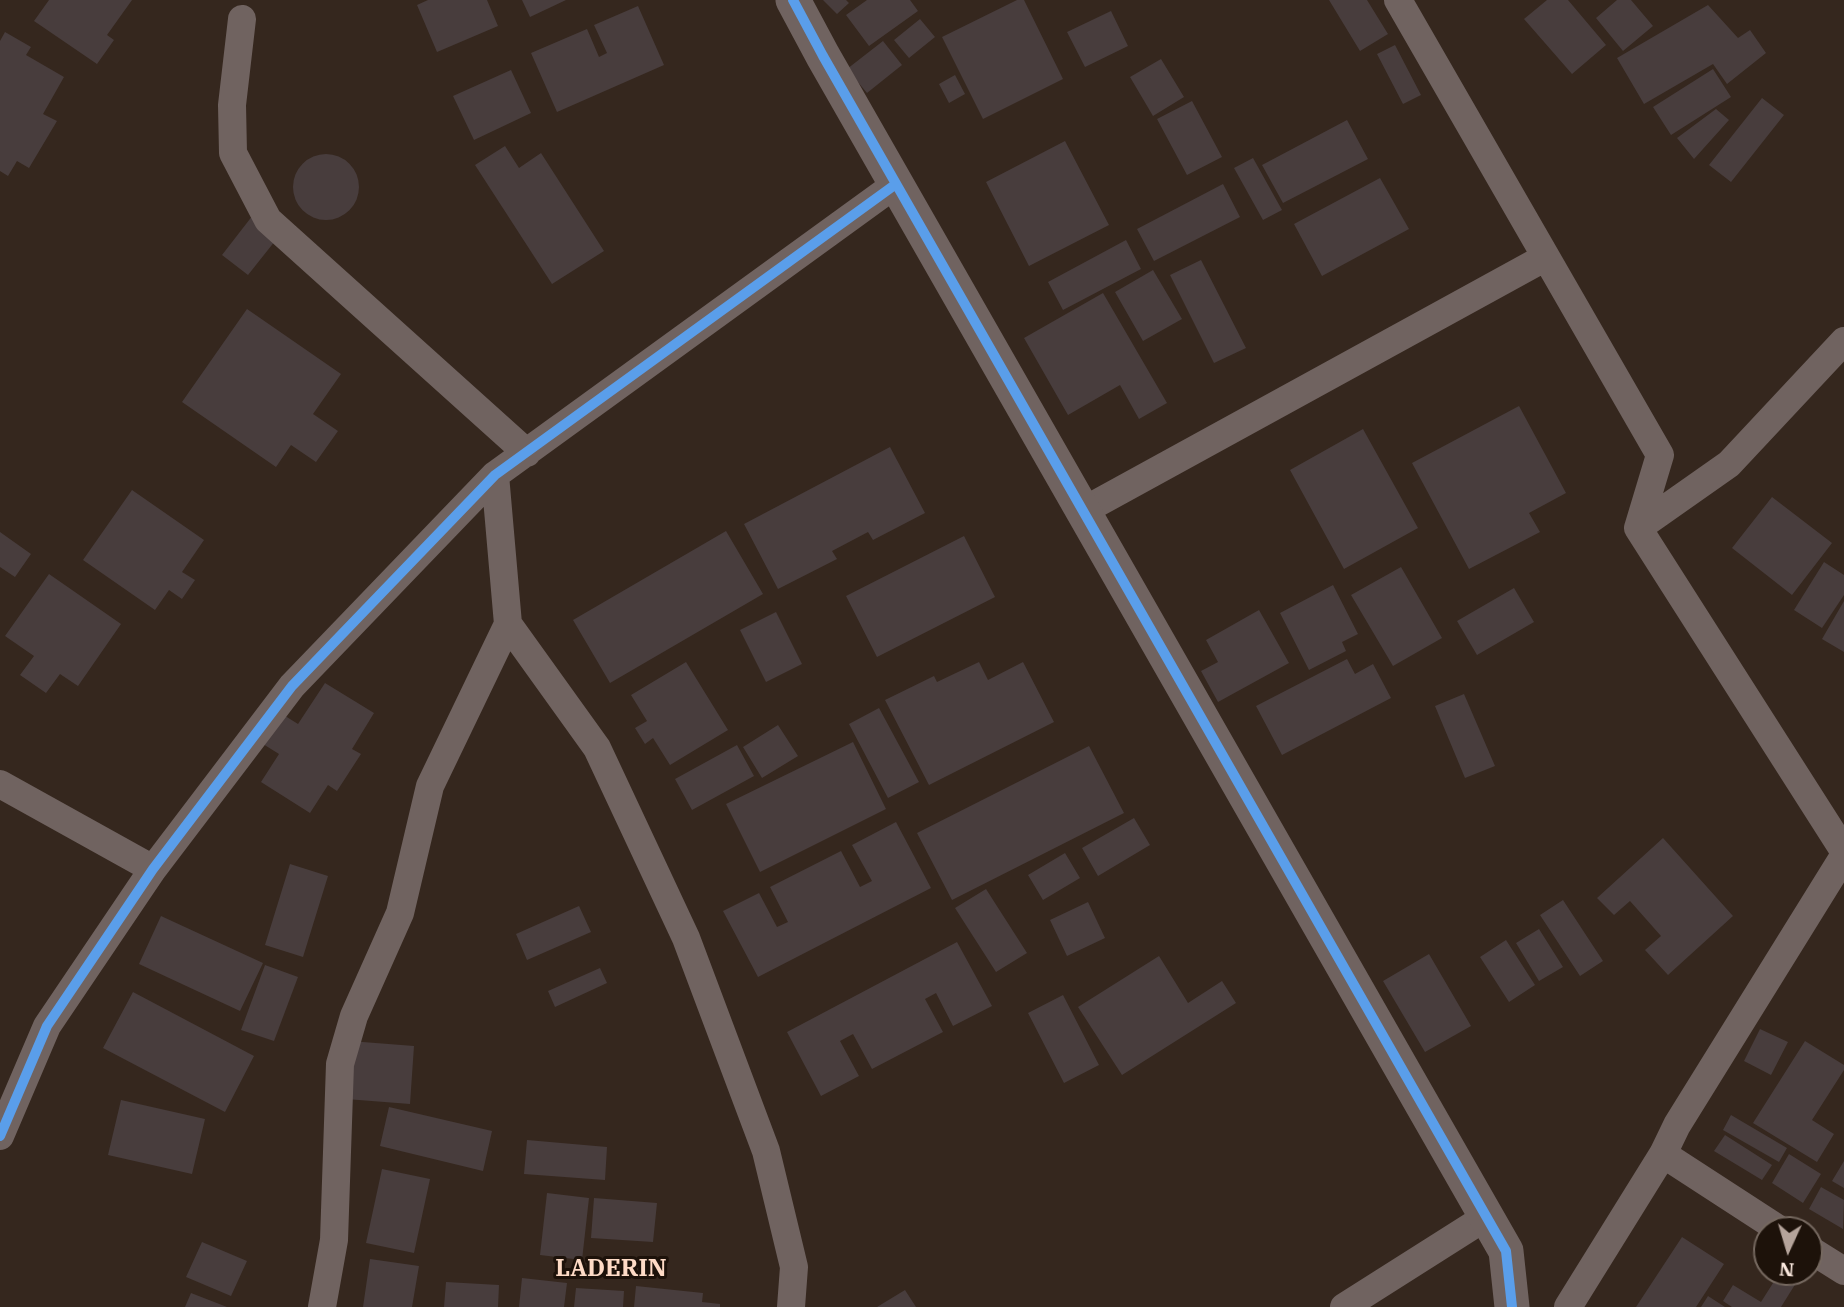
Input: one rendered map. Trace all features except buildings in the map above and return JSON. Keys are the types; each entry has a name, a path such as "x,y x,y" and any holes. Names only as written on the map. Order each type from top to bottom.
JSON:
{"street":[{"path":"793,0 1506,1251 1512,1307"},
{"path":"1398,0 1660,455 1638,528 1844,853 1568,1307"},
{"path":"242,19 232,105 233,153 268,220 527,453"},
{"path":"0,1136 47,1026 153,869 292,686 495,475 896,184"},
{"path":"1083,511 1546,257"},
{"path":"1638,528 1729,464 1844,341"},
{"path":"495,475 508,624 597,748 685,938 766,1151 794,1267 791,1307"},
{"path":"322,1307 334,1240 341,1064 354,1016 400,914 430,786 508,624"},
{"path":"0,783 153,869"},
{"path":"1663,1154 1758,1216"},
{"path":"1344,1307 1486,1217"},
{"path":"1823,1258 1844,1271"}],"cycle path":[{"path":"793,0 1506,1251 1512,1307"},
{"path":"0,1136 47,1026 153,869 292,686 495,475 896,184"}],"district":[{"name":"LADERIN","path":"611,1269"}]}
